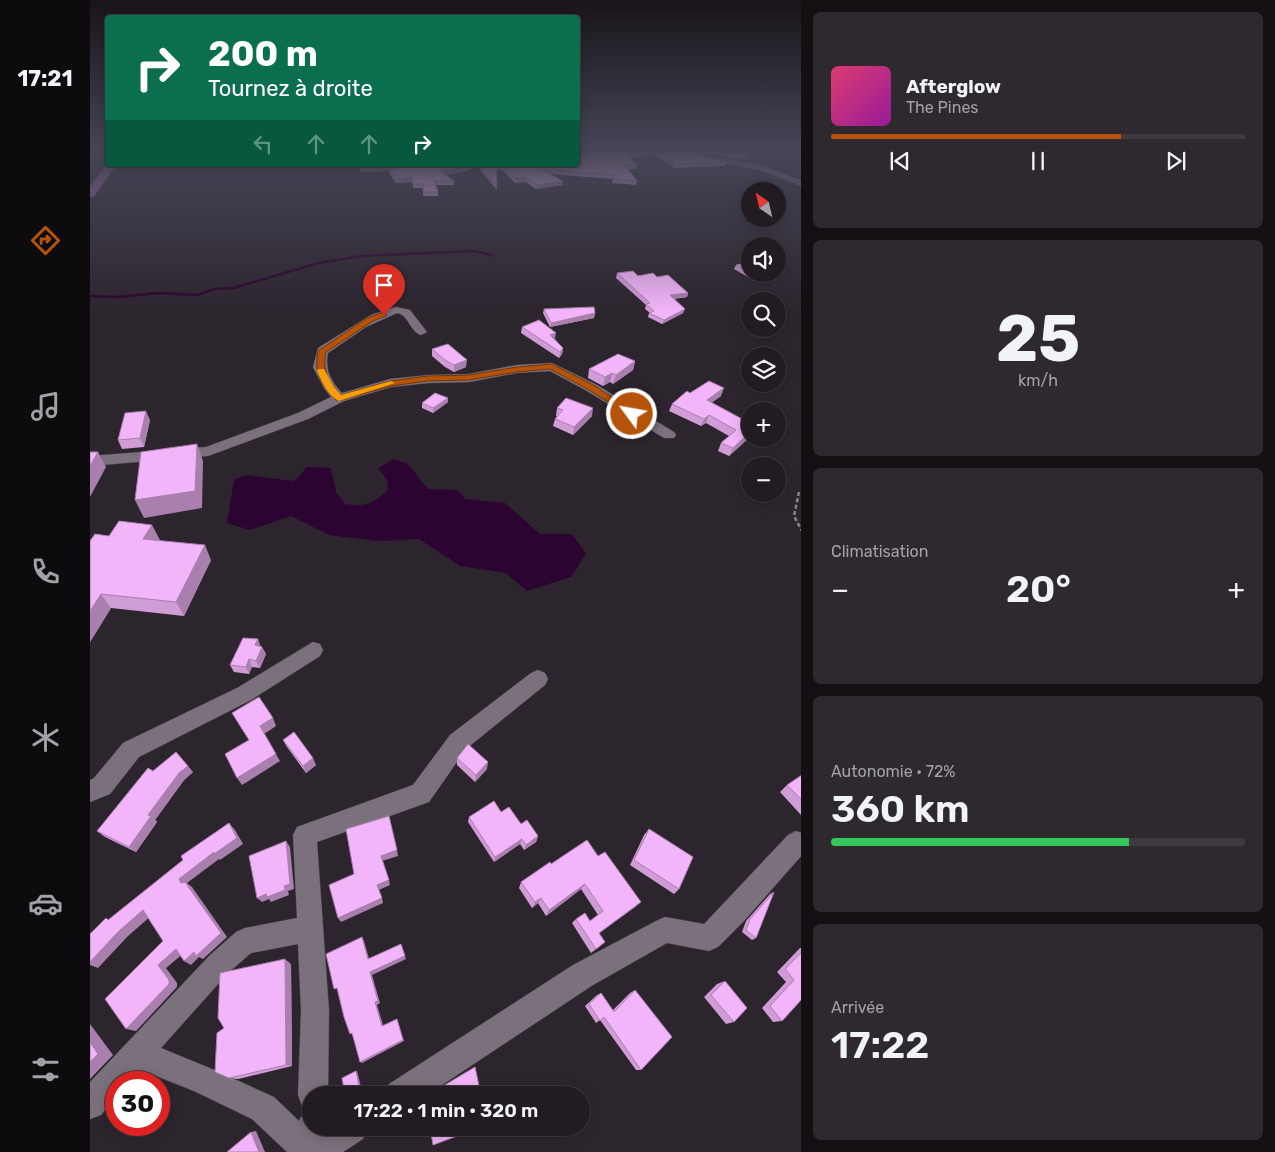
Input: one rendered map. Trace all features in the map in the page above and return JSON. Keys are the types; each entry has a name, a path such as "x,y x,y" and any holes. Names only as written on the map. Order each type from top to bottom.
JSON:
{"street":[{"path":"339,398 330,388 319,367 322,351 370,320 397,310 404,312 421,332"},
{"path":"90,461 208,451 303,416 339,398 390,384 428,379 469,378 517,370 552,367 592,388 669,435"},
{"path":"90,790 102,786 131,750 244,694 313,650"},
{"path":"313,1086 315,1012 305,835 421,794 458,742 538,679"},
{"path":"414,1086 583,975 665,930 708,938 735,912 796,843"},
{"path":"90,1104 219,964 245,941 311,928"},
{"path":"137,1054 202,1079 263,1108 312,1152"},
{"path":"312,1136 312,1152"},
{"path":"312,1152 339,1136"}],"path":[{"path":"799,492 794,516 801,531"}],"shaded area":[{"path":"394,459 408,464 428,489 457,490 465,499 505,503 540,534 572,534 586,554 571,577 527,591 506,573 460,566 419,539 378,541 329,535 291,516 250,530 227,523 234,480 246,475 293,481 307,467 331,468 336,492 345,504 363,505 378,499 388,490 387,480 378,468"}],"building":[{"path":"633,271 638,276 653,273 657,277 668,275 688,293 670,295 685,309 664,320 649,313 654,311 646,304 650,303 617,273"},
{"path":"594,307 595,313 551,323 544,309"},
{"path":"539,320 556,333 550,335 563,348 560,352 522,327"},
{"path":"448,344 467,360 454,365 432,349"},
{"path":"618,354 635,361 616,375 612,373 605,377 589,369"},
{"path":"709,381 724,388 707,400 741,418 741,440 733,448 721,443 736,430 709,415 704,419 672,404 687,391 690,393"},
{"path":"435,393 448,398 433,408 422,403"},
{"path":"566,398 593,408 574,427 555,419 563,410 557,408"},
{"path":"146,411 140,438 118,440 125,413"},
{"path":"197,444 195,491 135,500 141,452"},
{"path":"90,452 98,452 90,466"},
{"path":"119,521 152,525 143,539 205,545 176,602 101,594 90,611 90,541 95,534 109,536"},
{"path":"243,638 258,639 255,645 262,647 256,661 249,659 246,667 230,665"},
{"path":"259,697 273,718 260,726 276,754 237,778 225,754 249,740 232,713"},
{"path":"294,732 313,758 303,766 283,740"},
{"path":"468,744 488,762 476,775 457,758"},
{"path":"176,752 188,766 179,773 148,815 151,816 129,847 97,831 148,768 153,771"},
{"path":"801,776 801,799 787,785"},
{"path":"494,801 501,812 509,807 521,824 527,820 538,836 526,845 522,839 495,857 469,817"},
{"path":"389,816 397,850 381,856 389,880 377,885 382,898 338,918 329,885 354,874 346,829"},
{"path":"229,823 237,838 214,854 214,852 179,879 181,883 185,882 221,933 196,956 194,952 184,961 176,949 158,965 169,980 169,984 126,1029 105,999 163,941 143,910 118,932 90,962 90,934 106,918 108,920 183,860 181,856"},
{"path":"649,829 693,857 679,889 634,860"},
{"path":"587,840 598,856 605,852 641,902 599,933 605,942 596,949 576,919 585,913 590,921 603,911 585,884 549,910 541,898 535,902 521,882"},
{"path":"286,841 290,884 284,886 285,890 267,897 266,894 257,898 249,856"},
{"path":"774,892 756,938 746,930 750,919"},
{"path":"362,937 368,959 401,944 405,956 370,972 378,1001 375,1002 382,1026 397,1019 403,1040 360,1062 352,1033 350,1034 344,1017 337,988 334,989 326,954"},
{"path":"801,953 801,1000 782,1021 770,1006 794,980 785,969"},
{"path":"285,959 286,1065 229,1078 215,1072 217,1033 224,1028 218,1018 220,973"},
{"path":"725,981 747,1008 734,1022 711,995"},
{"path":"635,990 672,1037 641,1070 604,1017 600,1021 589,1004 601,993 614,1012"},
{"path":"90,1042 98,1054 90,1062"},
{"path":"475,1067 479,1086 443,1086"},
{"path":"356,1071 359,1086 343,1086 342,1078"},
{"path":"251,1132 259,1152 227,1152"},
{"path":"431,1136 457,1136 433,1145"}],"waterway":[{"path":"90,296 118,297 159,293 197,295 214,289 233,288 319,263 361,256 474,251 492,255"}],"slow traffic":[{"path":"321,371 330,388 339,398 391,383"}],"route":[{"path":"384,315 370,320 322,351 319,367 330,388 339,398 390,384 428,379 469,378 517,370 552,367 592,388 632,414"}]}
